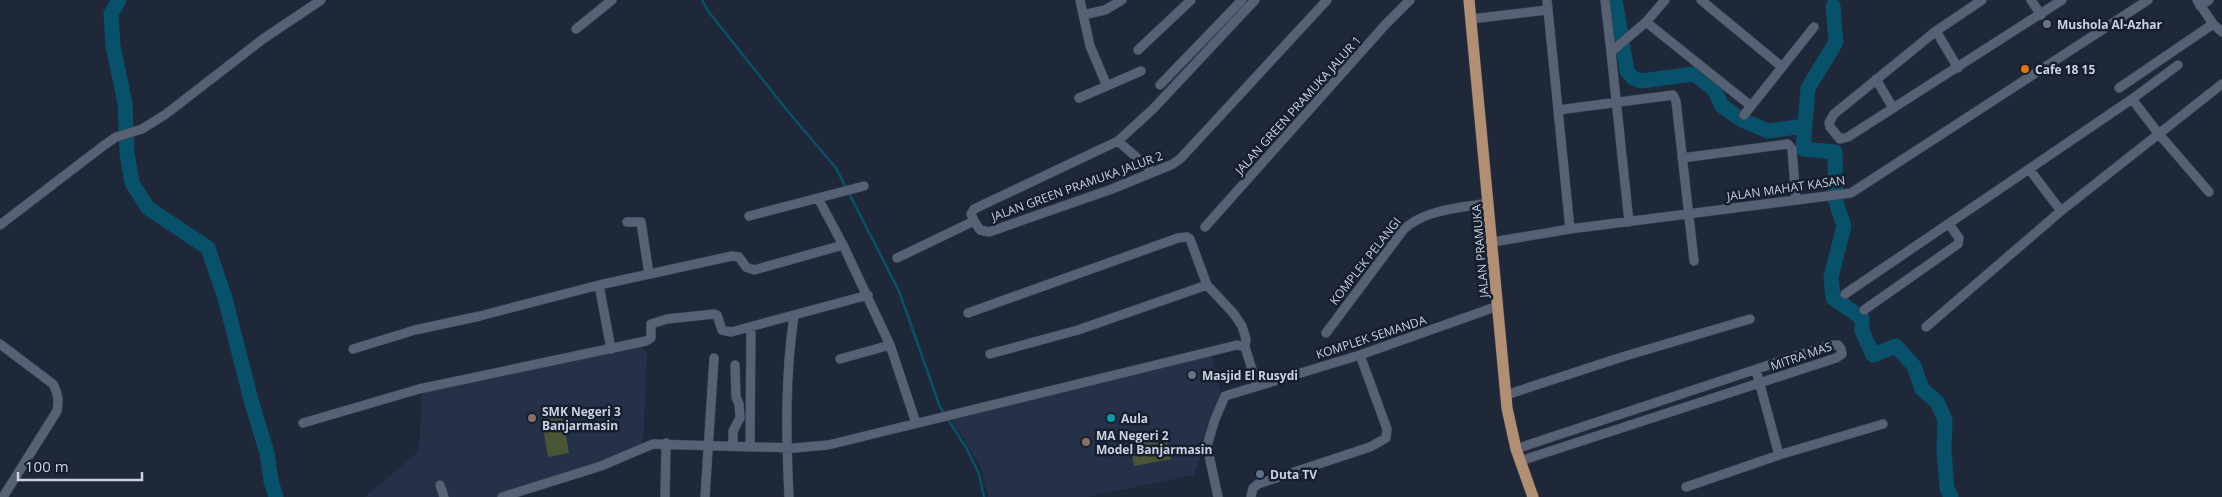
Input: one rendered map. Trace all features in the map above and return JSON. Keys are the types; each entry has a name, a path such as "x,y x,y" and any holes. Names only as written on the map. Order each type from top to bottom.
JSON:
{"main road":[{"name":"JALAN PRAMUKA","path":"1469,0 1506,395 1516,449 1533,497"}],"street":[{"path":"0,225 116,138 132,133 166,114 263,39 321,0"},
{"path":"576,29 612,0"},
{"path":"1080,0 1094,58 1107,86"},
{"path":"1083,15 1105,10 1122,0"},
{"path":"1138,50 1191,0"},
{"path":"1160,85 1242,0"},
{"path":"974,221 971,214 974,209 1118,141 1141,121 1255,0"},
{"name":"JALAN GREEN PRAMUKA JALUR 2","path":"897,258 974,221 980,230 989,232 1164,169 1181,158 1327,0"},
{"path":"1605,0 1618,47 1616,102 1629,222"},
{"path":"1701,0 1782,67"},
{"path":"1982,0 1936,31 1834,114 1830,121 1830,127 1836,136 1844,138 1958,68 2062,0"},
{"path":"2031,0 2041,15"},
{"name":"JALAN MAHAT KASAN","path":"1493,242 1570,229 1842,195 1856,190 2148,0"},
{"path":"2209,0 2198,3 2213,24 2222,32"},
{"name":"JALAN GREEN PRAMUKA JALUR 1","path":"1205,227 1406,1"},
{"path":"1618,47 1646,22 1662,1"},
{"path":"1471,19 1547,5 1570,229"},
{"path":"1646,22 1751,106"},
{"path":"2119,88 2213,24"},
{"path":"1744,115 1814,27"},
{"path":"1936,31 1958,68"},
{"path":"1845,294 2029,170 2178,65"},
{"path":"1079,98 1141,71"},
{"path":"1876,79 1893,108"},
{"path":"1926,327 2061,211 2222,84"},
{"path":"1558,110 1673,96 1676,101 1694,261"},
{"path":"2132,99 2158,133 2209,192"},
{"path":"1118,141 1153,172"},
{"path":"1682,158 1788,144 1792,149 1796,200"},
{"path":"2029,170 2061,211"},
{"path":"749,216 864,186"},
{"path":"818,198 868,295 890,345 916,423"},
{"name":"KOMPLEK PELANGI","path":"1326,332 1404,229 1412,222 1422,215 1489,203"},
{"path":"627,222 641,222 649,274"},
{"path":"1864,310 1958,244 1959,238 1949,224"},
{"path":"968,313 1183,237 1190,240 1207,285 1234,314 1242,326 1246,339 1245,347 1257,385"},
{"path":"353,349 391,336 480,316 599,285 732,256 739,257 750,270 762,269 843,245"},
{"path":"599,285 611,349"},
{"path":"990,354 1078,330 1207,285"},
{"path":"303,423 419,389 649,340 650,324 666,319 714,314 717,316 720,328 725,332 794,316 868,295"},
{"name":"KOMPLEK SEMANDA","path":"1218,497 1207,446 1209,435 1223,399 1231,393 1360,355 1498,306"},
{"path":"789,497 786,448 788,355 794,316"},
{"path":"1506,395 1622,357 1750,319"},
{"path":"750,447 751,327"},
{"path":"0,344 53,384 58,393 59,402 57,411 3,497"},
{"path":"840,359 890,345"},
{"path":"502,497 601,466 647,446 666,443 786,448 828,445 1206,351 1237,345 1245,347"},
{"name":"MITRA MAS","path":"1516,449 1829,345 1838,345 1842,349 1842,354 1836,358 1520,461"},
{"path":"1251,497 1253,488 1258,484 1370,447 1386,438 1388,429 1360,355"},
{"path":"705,497 714,358"},
{"path":"733,446 733,431 740,418 739,404 736,396 735,365"},
{"path":"1756,370 1779,455"},
{"path":"1658,402 1662,414"},
{"path":"1686,487 1779,455 1884,424"},
{"path":"665,497 666,443"},
{"path":"440,485 444,497"}],"shaded area":[{"name":"SMK Negeri 3 Banjarmasin","path":"640,347 647,353 643,445 516,497 365,497 419,451 422,392"},
{"name":"MA Negeri 2 Model Banjarmasin","path":"1211,353 1222,397 1194,475 1086,497 988,497 982,470 949,415"}],"green space":[{"path":"562,414 569,453 548,457 541,417"},
{"path":"1167,437 1171,459 1134,466 1130,444"}],"waterway":[{"path":"119,0 111,14 113,46 125,103 127,153 132,183 148,208 208,248 225,298 251,400 267,453 271,481 276,497"},
{"path":"702,0 708,11 786,109 836,168 899,291 940,407 967,449 979,474 984,497"},
{"path":"1615,0 1627,71 1633,78 1641,81 1694,74 1714,89 1722,106 1742,120 1768,131 1804,126"},
{"path":"1833,6 1836,42 1808,88 1803,149 1835,152 1836,202 1844,226 1831,277 1833,298 1862,318 1862,331 1873,355 1896,346 1914,366 1922,389 1937,402 1945,420 1944,450 1947,488 1951,497"}],"place":[{"name":"Mushola Al-Azhar","path":"2047,24"},
{"name":"Cafe 18 15","path":"2025,69"},
{"name":"Masjid El Rusydi","path":"1192,375"},
{"name":"SMK Negeri 3 Banjarmasin","path":"532,418"},
{"name":"Aula","path":"1111,418"},
{"name":"MA Negeri 2 Model Banjarmasin","path":"1086,442"},
{"name":"Duta TV","path":"1260,474"}]}
